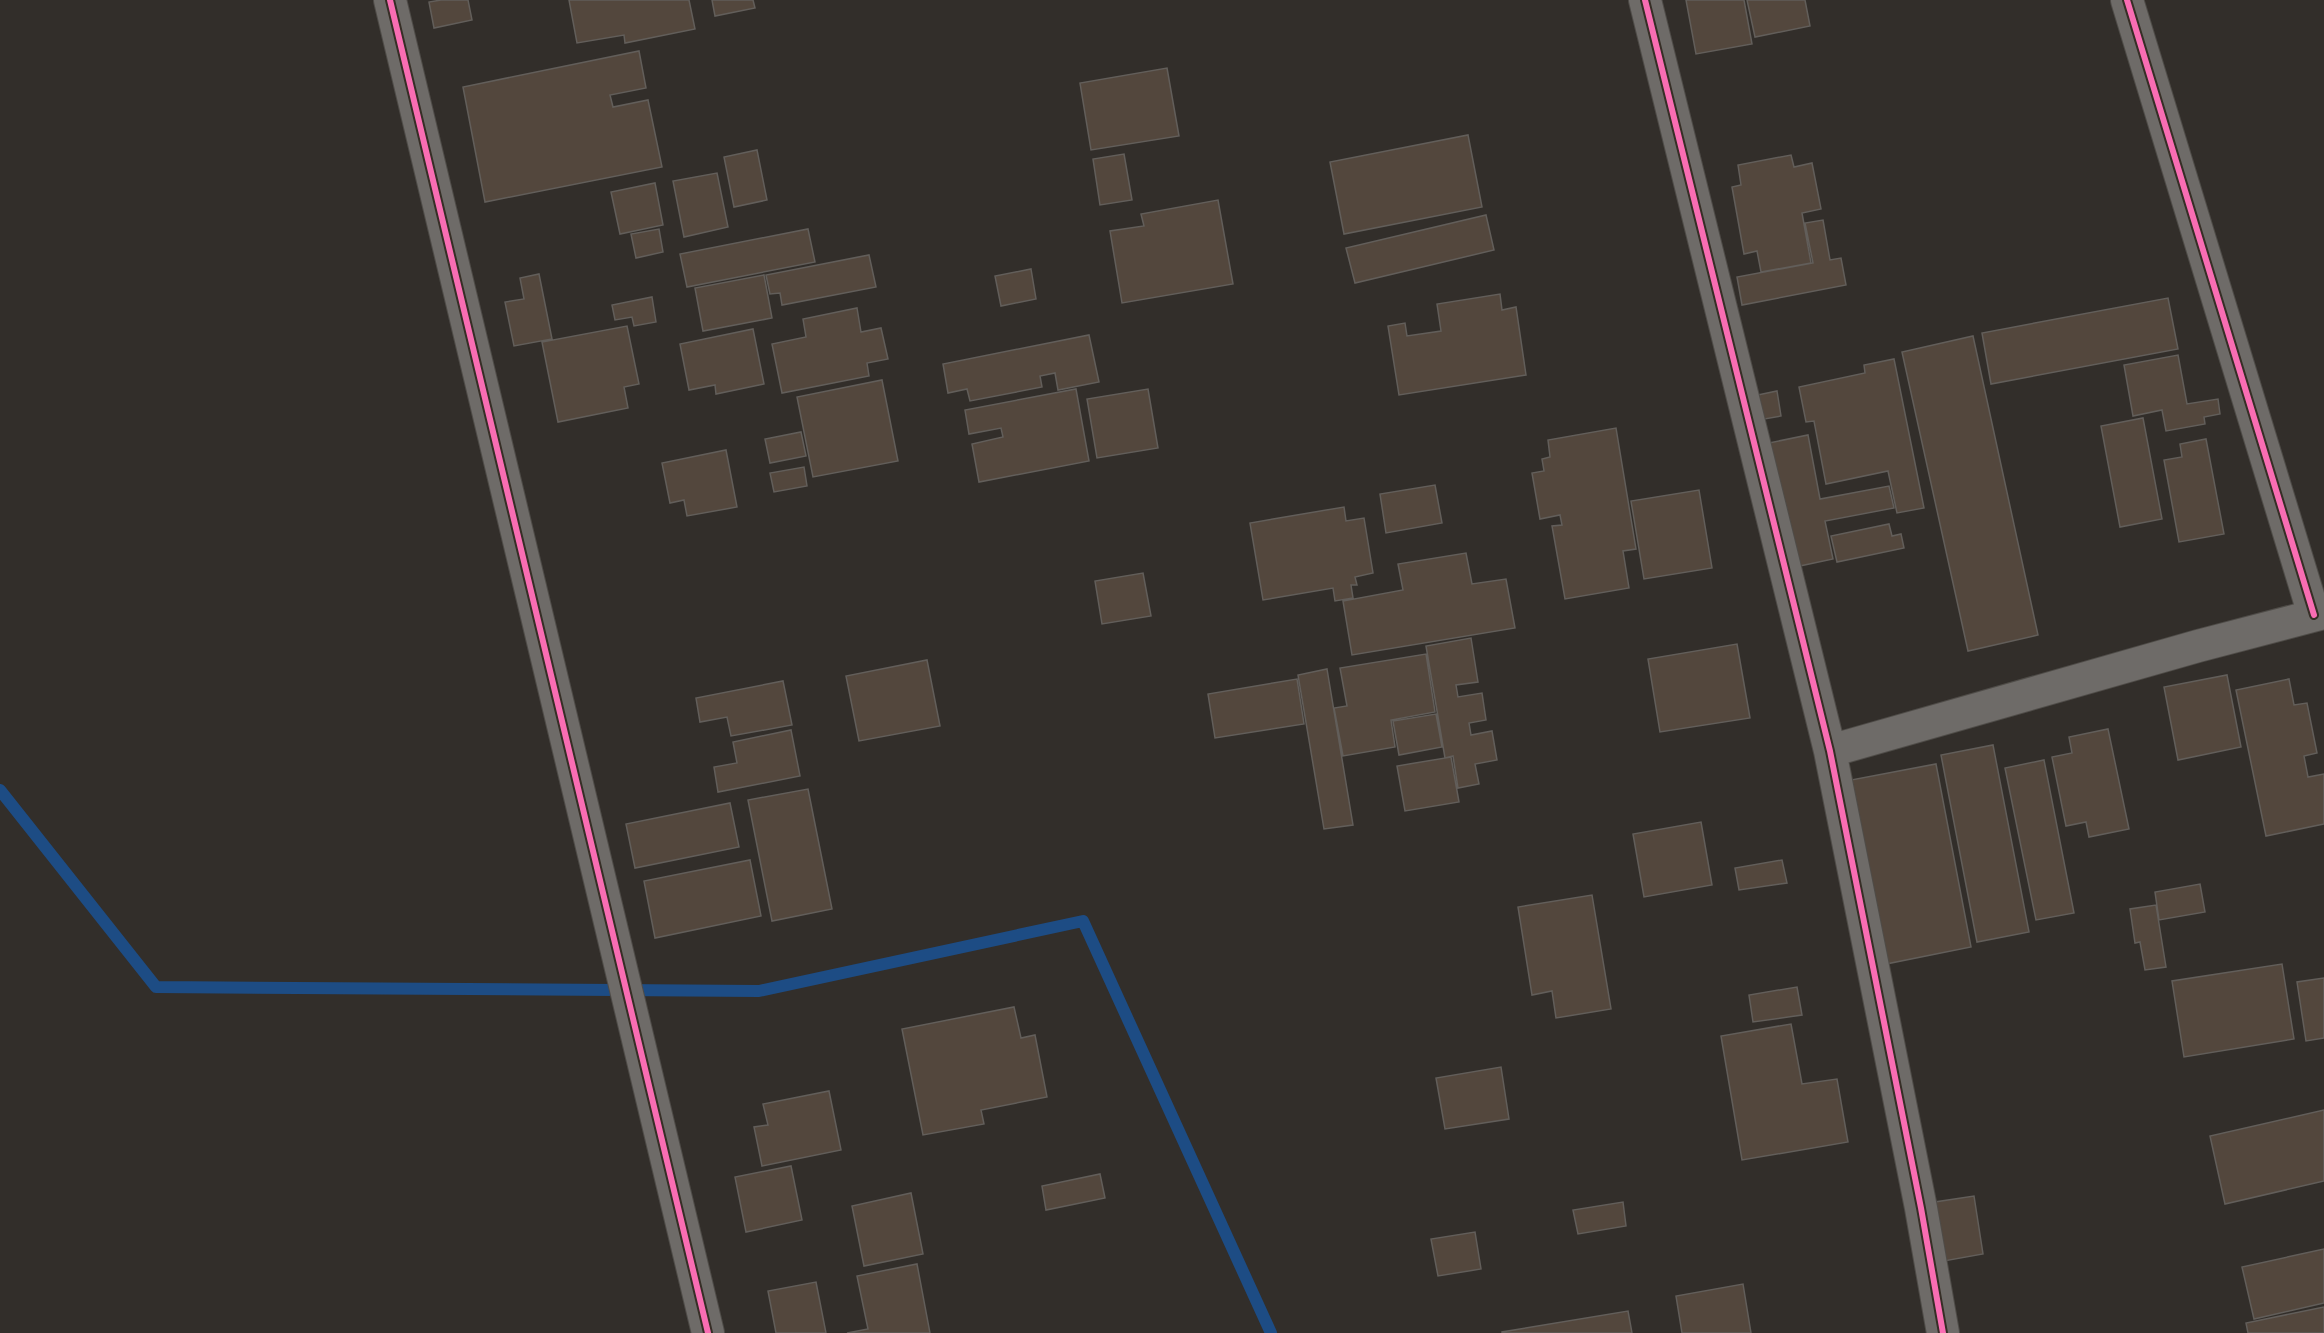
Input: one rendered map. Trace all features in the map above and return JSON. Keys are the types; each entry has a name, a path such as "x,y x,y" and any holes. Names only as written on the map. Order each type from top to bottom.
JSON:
{"street":[{"path":"390,0 708,1333"},
{"path":"1645,0 1830,751 1921,1208 1943,1333"},
{"path":"1830,751 2198,646 2319,614 2127,0"}],"building":[{"path":"468,0 472,20 434,28 429,2"},
{"path":"569,0 689,0 695,29 625,43 624,35 577,43"},
{"path":"712,0 753,0 755,8 715,16"},
{"path":"1686,0 1744,0 1752,44 1696,54"},
{"path":"1747,0 1805,0 1810,26 1755,37"},
{"path":"639,51 646,88 610,95 613,107 648,100 662,167 485,202 463,87"},
{"path":"1167,68 1179,136 1091,150 1080,83"},
{"path":"1468,135 1482,207 1344,234 1330,162"},
{"path":"757,150 767,200 734,207 724,157"},
{"path":"1124,154 1132,200 1100,205 1093,159"},
{"path":"1791,155 1794,167 1812,163 1821,209 1802,213 1811,263 1761,272 1757,251 1744,254 1732,187 1741,185 1738,165"},
{"path":"717,173 728,227 684,237 673,181"},
{"path":"655,183 663,225 620,234 611,192"},
{"path":"1218,200 1233,284 1122,303 1110,231 1144,226 1141,214"},
{"path":"1486,215 1494,250 1355,283 1346,248"},
{"path":"1823,220 1830,260 1841,258 1846,285 1742,305 1737,277 1813,263 1805,223"},
{"path":"659,229 663,252 636,258 631,234"},
{"path":"808,229 815,262 687,287 680,254"},
{"path":"869,255 876,287 782,305 780,293 770,294 766,275"},
{"path":"1031,269 1036,299 1001,306 995,276"},
{"path":"539,274 552,339 514,346 505,302 524,299 520,278"},
{"path":"764,275 772,318 703,331 695,288"},
{"path":"1500,294 1502,310 1516,307 1526,375 1399,395 1388,326 1405,323 1407,336 1441,331 1437,304"},
{"path":"652,297 656,322 634,326 632,317 615,320 612,305"},
{"path":"2168,298 2178,349 1991,384 1982,333"},
{"path":"857,308 861,332 881,328 888,359 867,363 869,376 782,393 772,344 806,337 803,319"},
{"path":"627,326 639,384 624,387 628,408 558,422 542,342"},
{"path":"753,329 764,384 716,394 715,385 689,390 680,344"},
{"path":"1089,335 1099,382 1058,390 1055,373 1040,376 1042,387 970,401 967,389 948,393 943,364"},
{"path":"1973,336 2038,635 1968,651 1902,352"},
{"path":"2178,355 2187,404 2218,399 2220,414 2204,417 2205,424 2166,431 2162,410 2133,416 2124,365"},
{"path":"1894,359 1924,508 1897,513 1888,471 1826,484 1814,421 1806,422 1799,387 1865,373 1864,365"},
{"path":"882,380 898,461 813,477 797,397"},
{"path":"1076,389 1089,461 979,482 972,444 1003,437 1001,428 969,434 965,410"},
{"path":"1148,389 1158,448 1097,458 1087,399"},
{"path":"1777,391 1781,416 1753,421 1748,397"},
{"path":"2143,418 2162,519 2120,527 2101,426"},
{"path":"1616,428 1636,549 1623,551 1629,588 1565,599 1552,526 1562,525 1560,515 1540,519 1532,473 1544,471 1542,459 1550,457 1548,440"},
{"path":"801,432 806,456 770,463 765,439"},
{"path":"1808,435 1820,499 1889,486 1894,508 1825,521 1833,559 1795,567 1764,444"},
{"path":"2206,439 2224,534 2179,542 2164,460 2182,457 2180,444"},
{"path":"726,450 737,507 687,516 684,500 670,503 662,463"},
{"path":"804,467 807,486 774,492 770,473"},
{"path":"1435,485 1442,523 1386,533 1380,494"},
{"path":"1699,490 1712,568 1644,579 1631,501"},
{"path":"1344,507 1346,521 1364,518 1373,573 1355,577 1357,585 1351,585 1353,598 1335,601 1333,588 1263,600 1250,523"},
{"path":"1889,524 1892,536 1901,534 1904,548 1837,562 1831,536"},
{"path":"1466,553 1472,584 1506,579 1515,628 1352,655 1343,601 1403,590 1398,564"},
{"path":"1143,573 1151,616 1102,624 1095,581"},
{"path":"1471,638 1478,682 1456,685 1458,697 1482,693 1486,720 1469,723 1471,735 1492,731 1497,760 1475,764 1479,784 1458,788 1453,756 1445,758 1426,646"},
{"path":"1737,644 1750,718 1660,732 1648,659"},
{"path":"1426,654 1435,712 1391,720 1395,747 1343,756 1334,708 1347,706 1340,668"},
{"path":"927,660 940,726 859,741 846,676"},
{"path":"1327,669 1353,825 1324,829 1298,675"},
{"path":"2227,675 2241,747 2178,760 2164,687"},
{"path":"1297,679 1304,724 1215,738 1208,694"},
{"path":"2289,679 2294,705 2307,703 2317,753 2304,756 2308,777 2324,774 2324,824 2266,836 2236,690"},
{"path":"783,681 792,725 731,736 727,717 700,722 696,698"},
{"path":"1436,714 1442,747 1399,755 1393,721"},
{"path":"2108,729 2129,829 2089,837 2086,822 2066,826 2052,757 2072,753 2069,737"},
{"path":"791,730 800,776 718,792 714,767 737,763 733,742"},
{"path":"1993,745 2029,932 1977,942 1941,755"},
{"path":"1451,757 1459,802 1405,811 1397,766"},
{"path":"2044,760 2074,913 2036,920 2005,768"},
{"path":"1936,764 1971,947 1886,964 1851,780"},
{"path":"808,789 832,909 772,921 748,800"},
{"path":"730,803 739,847 635,868 626,824"},
{"path":"1701,822 1712,885 1644,897 1633,834"},
{"path":"750,860 761,916 655,938 644,881"},
{"path":"1782,860 1787,883 1739,890 1735,868"},
{"path":"2200,884 2205,912 2159,920 2155,892"},
{"path":"1592,895 1611,1009 1556,1018 1552,991 1532,995 1518,907"},
{"path":"2156,905 2166,967 2145,970 2140,942 2135,943 2130,909"},
{"path":"2282,964 2294,1039 2184,1057 2172,981"},
{"path":"2324,978 2324,1038 2306,1041 2297,982"},
{"path":"1797,987 1802,1015 1753,1022 1749,995"},
{"path":"1014,1007 1021,1038 1035,1035 1047,1097 981,1110 984,1124 923,1135 902,1029"},
{"path":"1791,1024 1802,1084 1837,1079 1848,1142 1742,1160 1721,1036"},
{"path":"1501,1067 1509,1119 1445,1129 1436,1078"},
{"path":"829,1091 841,1150 762,1166 754,1127 768,1125 763,1104"},
{"path":"2324,1110 2324,1181 2225,1204 2210,1136"},
{"path":"791,1166 802,1220 746,1232 735,1177"},
{"path":"1100,1174 1105,1198 1046,1210 1042,1186"},
{"path":"911,1193 923,1254 864,1266 852,1206"},
{"path":"1974,1196 1983,1254 1944,1261 1935,1202"},
{"path":"1623,1202 1626,1226 1578,1234 1573,1210"},
{"path":"1475,1232 1481,1269 1438,1276 1431,1239"},
{"path":"2324,1249 2324,1303 2254,1319 2242,1267"},
{"path":"917,1264 930,1333 847,1333 868,1329 857,1276"},
{"path":"816,1282 826,1333 776,1333 768,1291"},
{"path":"1743,1284 1751,1333 1682,1333 1676,1296"},
{"path":"2324,1307 2324,1333 2248,1333 2246,1323"},
{"path":"1628,1311 1632,1333 1502,1333 1502,1332"}],"waterway":[{"path":"0,790 156,987 759,991 1083,921 1271,1333"}],"cycle path":[{"path":"390,0 708,1333"},
{"path":"1645,0 1830,751 1921,1208 1943,1333"},
{"path":"2127,0 2314,615"}]}
